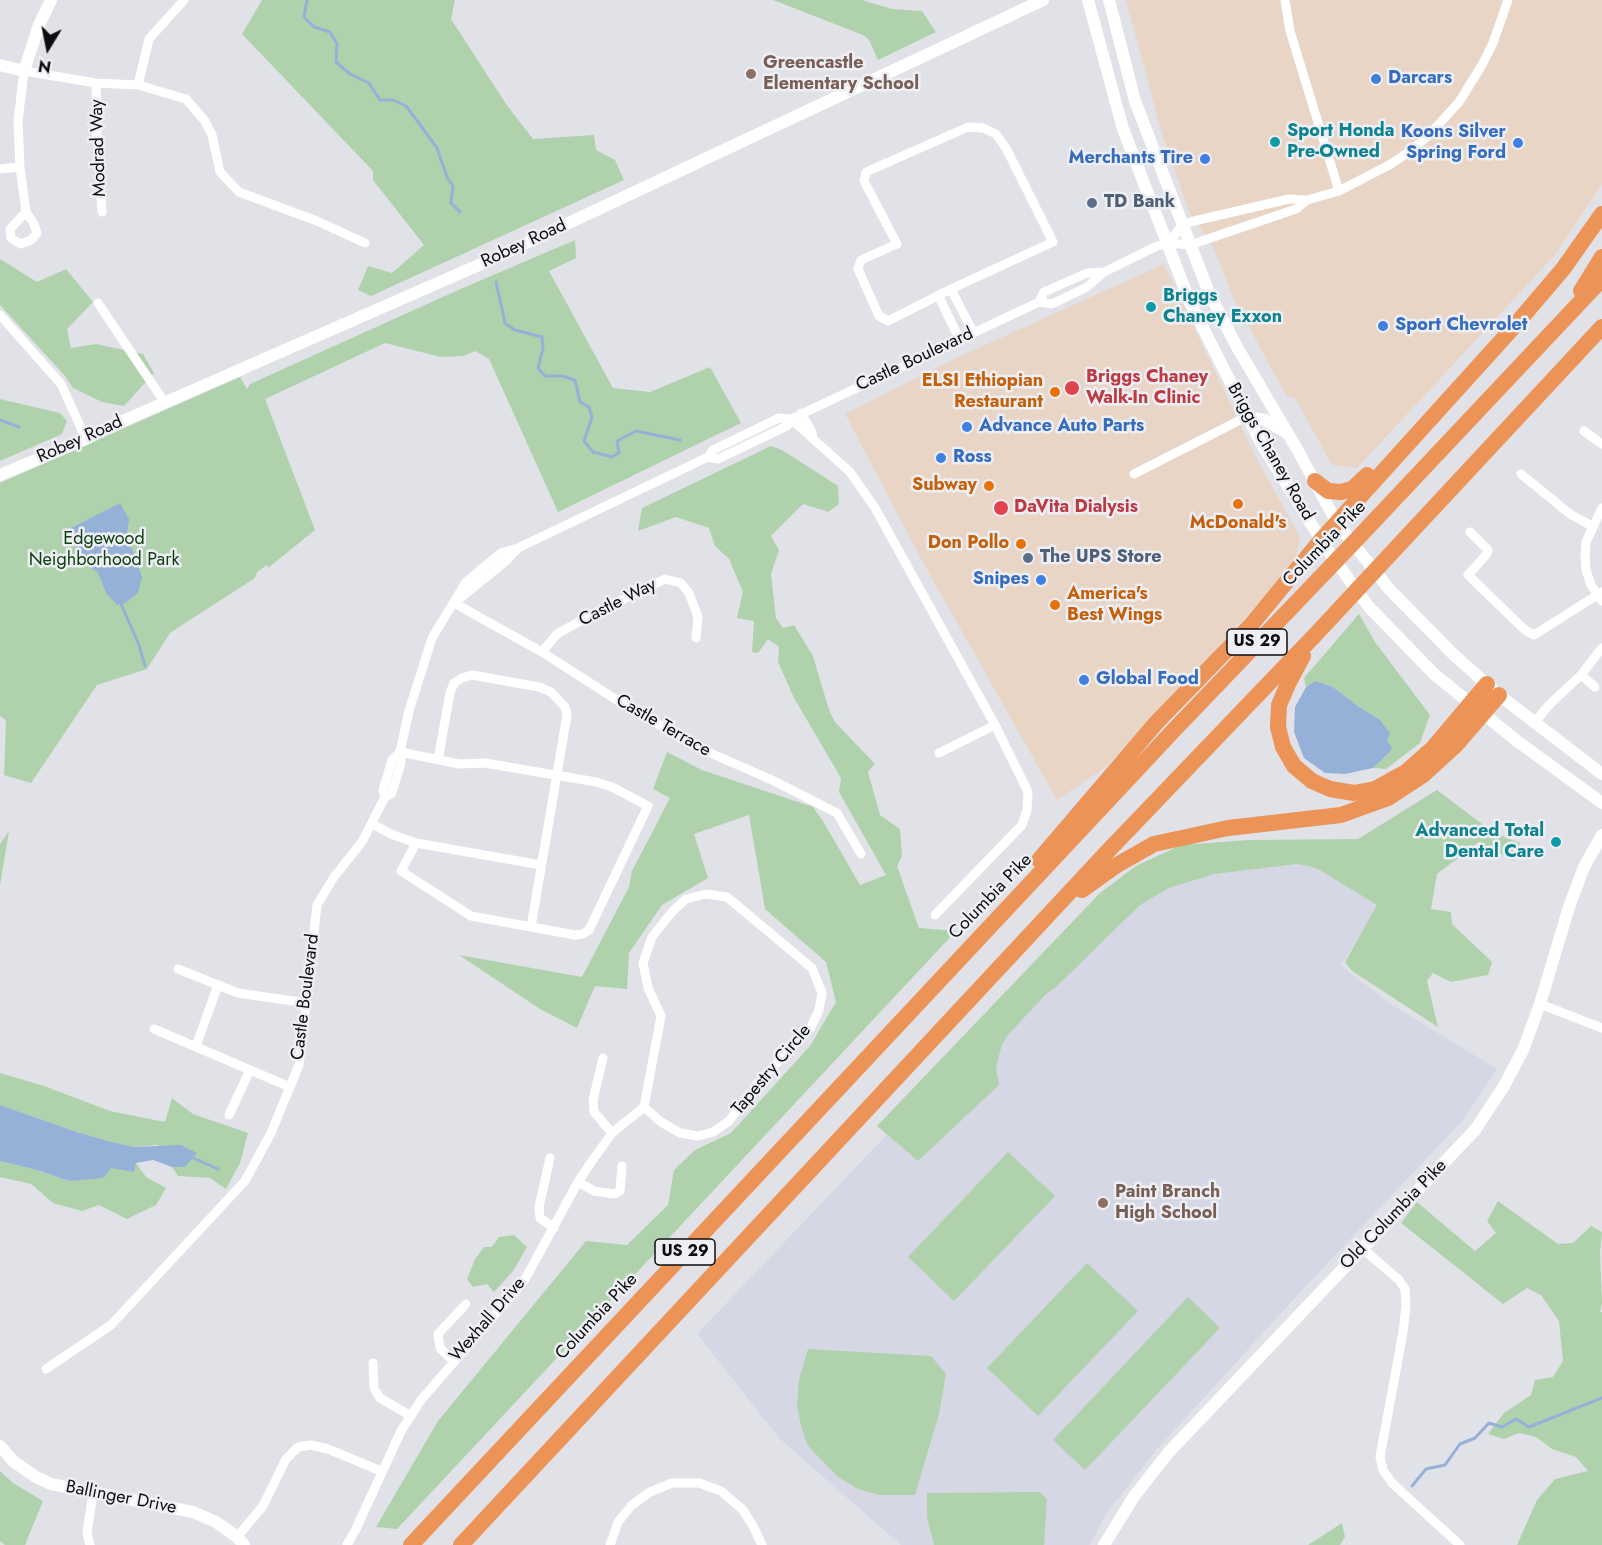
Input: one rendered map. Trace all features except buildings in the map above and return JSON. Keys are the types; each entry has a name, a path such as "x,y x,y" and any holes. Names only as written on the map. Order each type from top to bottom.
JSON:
{"highway":[{"path":"1315,481 1328,491 1341,492 1352,489 1462,382 1511,330 1563,269 1602,214"},
{"path":"1557,327 1602,257"},
{"name":"Columbia Pike","path":"411,1545 1174,730 1602,279"},
{"name":"US 29","path":"461,1545 1602,327"},
{"path":"1571,360 1602,333"},
{"path":"959,959 1066,826 1156,723 1251,625 1340,527 1462,382"},
{"path":"1316,634 1279,705 1278,727 1282,747 1294,766 1312,781 1330,789 1354,792 1375,789 1406,772 1476,709 1493,690"},
{"path":"1050,914 1117,865 1154,844 1228,828 1341,815 1388,798 1424,775 1456,745 1476,709"}],"main road":[{"path":"0,65 24,71 39,25 51,0"},
{"name":"Robey Road","path":"0,475 488,261 1042,0"},
{"name":"Briggs Chaney Road","path":"1088,0 1123,129 1190,302 1246,417 1324,544 1369,607 1434,674 1476,709 1602,803"},
{"name":"Briggs Chaney Road","path":"1109,0 1135,101 1209,293 1236,347 1288,433 1340,527 1389,589 1454,655 1534,723 1602,774"},
{"path":"1246,417 1265,420 1288,433"},
{"name":"Old Columbia Pike","path":"1104,1545 1135,1495 1169,1452 1475,1130 1504,1086 1523,1050 1540,1004 1569,907 1584,867 1602,835"},
{"name":"Ballinger Drive","path":"0,1446 14,1462 36,1478 51,1484 193,1512 216,1522 241,1541"}],"street":[{"path":"138,85 149,39 184,0"},
{"path":"1285,0 1290,32 1339,191"},
{"path":"1168,243 1183,225 1194,221 1288,199 1307,200 1339,191 1391,164 1410,151 1429,135 1459,102 1489,50 1508,0"},
{"path":"26,212 20,167 18,121 24,71 96,83 138,85 186,99 205,121 212,135 220,172 239,192 317,221 365,243"},
{"name":"Modrad Way","path":"96,83 96,136 102,212"},
{"path":"968,128 983,128 996,134 1006,148 1053,242 951,289 888,321 879,316 858,269 861,260 897,244 864,181 866,172 968,128"},
{"path":"0,169 20,167"},
{"path":"1168,243 1191,245 1296,210 1307,200"},
{"name":"Castle Boulevard","path":"46,1369 111,1325 228,1202 245,1181 271,1133 302,1053 317,906 334,877 362,842 385,797 392,793 401,763 400,752 414,693 432,638 466,582 501,553 518,548 708,457 713,450 779,418 790,418 1039,302 1052,304 1087,287 1104,272 1168,243"},
{"name":"Castle Boulevard","path":"1039,302 1044,292 1087,273 1104,272"},
{"path":"951,289 973,332"},
{"path":"938,296 959,338"},
{"path":"98,303 165,403"},
{"path":"0,315 61,384 86,438"},
{"path":"801,413 812,432 813,441"},
{"path":"1134,474 1246,417"},
{"path":"790,418 849,472 875,508 994,725 1028,792 1027,810 1022,825 935,915"},
{"path":"1584,431 1602,444"},
{"path":"1521,474 1570,514 1592,526"},
{"path":"1470,532 1488,550 1468,575 1533,635 1600,597 1586,570 1585,557 1586,542 1602,508"},
{"name":"Castle Way","path":"542,652 557,634 665,579 681,583 689,593 698,617 696,638"},
{"name":"Castle Terrace","path":"454,603 542,652 612,697 699,748 772,780 837,813 861,854"},
{"path":"1534,723 1550,704 1581,675 1602,648"},
{"path":"438,760 450,693 454,683 462,678 472,675 539,687 551,692 565,707 567,715 531,927"},
{"path":"1581,675 1595,687"},
{"path":"939,753 994,725"},
{"path":"400,752 459,764 486,763 612,787 648,806 589,930 583,934 574,935 471,916 401,871 416,843"},
{"path":"372,824 416,843 541,865"},
{"name":"Tapestry Circle","path":"706,894 727,897 812,968 822,993 819,1010 811,1027 758,1083 729,1122 713,1132 698,1136 680,1133 661,1122 645,1107 661,1016 648,988 642,963 652,937 686,899 706,894"},
{"path":"178,969 238,993 259,998 307,1003"},
{"path":"196,1046 219,986"},
{"path":"1540,1004 1602,1028"},
{"path":"154,1029 290,1087"},
{"path":"603,1058 593,1101 594,1112 612,1133"},
{"path":"229,1114 250,1070"},
{"name":"Wexhall Drive","path":"347,1545 381,1471 421,1400 453,1360 524,1281 578,1182 612,1133 645,1107"},
{"path":"550,1158 539,1207 540,1218 554,1228"},
{"path":"578,1182 594,1191 614,1194 620,1191 622,1166"},
{"path":"1363,1249 1399,1280 1404,1289 1406,1306 1404,1330 1380,1456 1383,1470 1392,1483 1460,1545"},
{"path":"453,1360 440,1348 438,1334 466,1304"},
{"path":"373,1363 374,1388 380,1398 411,1416"},
{"path":"241,1541 263,1506 286,1459 298,1447 311,1445 328,1449 381,1471"},
{"path":"610,1545 618,1522 632,1505 650,1492 672,1484 699,1483 721,1491 743,1510 762,1545"},
{"path":"90,1545 87,1533 93,1493"}],"shaded area":[{"path":"1126,0 1602,0 1602,184 1555,255 1357,468 1332,465 1295,398 1286,396 1232,295 1212,244 1190,214 1164,141"},
{"path":"1164,264 1256,458 1300,537 1294,565 1106,767 1057,800 925,566 845,414 952,360"},
{"name":"Paint Branch High School","path":"1300,854 1378,906 1341,965 1389,1003 1497,1069 1463,1120 1306,1286 1157,1449 1106,1514 1090,1545 901,1545 780,1439 697,1334 994,1022 1126,890"}],"green space":[{"path":"262,0 455,0 451,19 506,104 533,139 594,135 596,150 615,160 624,180 371,296 358,290 368,266 392,273 424,245 373,180 373,171 242,34"},
{"path":"773,0 862,0 892,9 922,11 936,32 878,60 869,40 863,35"},
{"name":"Edgewood Neighborhood Park","path":"575,240 576,258 549,271 613,388 650,392 710,367 741,423 558,512 489,359 475,351 464,356 441,357 385,343 265,399 315,530 268,568 267,565 257,572 255,578 170,633 147,669 97,685 31,783 4,775 6,720 0,716 0,483 240,377 247,389 250,384"},
{"path":"0,259 37,282 66,269 93,302 67,329 71,348 96,344 143,354 154,373 124,406 102,402 73,388 65,376 0,305"},
{"path":"0,399 60,413 67,421 62,434 0,461"},
{"path":"771,446 782,450 838,486 839,504 828,512 803,504 771,536 779,550 771,574 776,618 783,628 794,625 813,656 829,710 835,722 875,764 868,772 880,815 900,829 902,856 897,866 919,928 956,931 397,1529 376,1527 438,1421 586,1241 627,1245 668,1205 674,1170 695,1150 731,1133 810,1046 836,1002 826,962 765,909 749,815 694,834 708,878 662,905 629,953 627,989 595,986 577,1028 540,1009 459,955 582,977 629,887 632,871 670,798 653,789 667,752 702,770 813,807 860,885 886,875 839,792 841,778 794,698 778,662 779,647 768,639 758,653 752,652 754,621 737,618 743,592 729,559 715,546 709,528 676,517 638,531 642,508"},
{"path":"1359,614 1375,642 1430,715 1420,743 1386,769 1373,768 1389,753 1379,719 1333,687 1315,681 1306,687 1304,678"},
{"path":"1437,790 1494,833 1520,843 1514,861 1479,842 1437,874 1431,909 1451,912 1452,924 1492,962 1488,975 1451,982 1433,973 1427,981 1438,1027 1352,971 1345,962 1377,905 1318,869 1309,866 1297,864 1214,874 1169,888 1140,905 1046,994 1002,1044 996,1067 999,1085 918,1161 877,1126 1100,893 1136,866 1181,845 1249,840 1358,839"},
{"path":"9,831 0,885 0,844"},
{"path":"0,1073 44,1086 110,1111 165,1122 172,1098 193,1114 248,1133 240,1163 226,1189 210,1178 178,1176 172,1167 185,1167 158,1145 134,1147 112,1142 0,1105"},
{"path":"1008,1152 1055,1196 954,1301 908,1257"},
{"path":"0,1161 69,1181 136,1163 146,1177 166,1188 156,1205 127,1219 99,1205 82,1211 53,1203 31,1184 0,1177"},
{"path":"1498,1201 1558,1244 1573,1243 1591,1226 1602,1232 1600,1312 1602,1312 1602,1545 1517,1545 1537,1500 1555,1479 1588,1471 1576,1457 1552,1449 1536,1437 1519,1433 1504,1439 1488,1434 1504,1413 1531,1395 1535,1380 1553,1377 1563,1361 1559,1321 1541,1295 1527,1288 1503,1304 1401,1223 1417,1202 1475,1251 1496,1233 1487,1221"},
{"path":"514,1235 527,1247 513,1271 494,1292 487,1284 473,1287 467,1279 475,1259 484,1247 492,1247 499,1237"},
{"path":"1087,1263 1138,1311 1038,1416 987,1368"},
{"path":"1188,1297 1220,1328 1085,1470 1053,1440"},
{"path":"808,1349 931,1356 946,1374 939,1414 915,1495 879,1495 858,1489 838,1477 808,1446 797,1405 799,1379"},
{"path":"0,1471 13,1483 43,1501 25,1545 5,1545 0,1541"},
{"path":"1040,1492 1047,1499 1044,1545 934,1545 927,1518 927,1493"},
{"path":"1342,1523 1345,1537 1340,1545 1308,1545"}],"water":[{"path":"120,503 129,519 127,535 142,577 138,593 125,603 117,605 106,593 98,573 84,563 67,530"},
{"path":"1315,681 1333,687 1379,719 1390,733 1387,740 1392,748 1373,768 1345,774 1325,773 1304,758 1294,732 1295,707 1306,687"},
{"path":"0,1105 112,1142 134,1147 181,1145 197,1153 185,1167 172,1167 153,1160 136,1163 134,1172 111,1168 103,1178 69,1181 0,1161"}],"waterway":[{"path":"307,0 304,17 314,27 330,32 337,44 336,62 350,74 369,83 380,100 393,100 406,106 437,148 447,177 453,186 451,203 460,212"},
{"path":"496,282 505,323 515,330 542,337 543,348 538,368 545,376 562,376 575,380 580,402 589,407 592,417 584,441 593,452 612,457 619,453 617,441 636,431 680,440"},
{"path":"0,420 19,427"},
{"path":"121,604 139,645 145,666"},
{"path":"193,1158 218,1169"},
{"path":"1412,1486 1426,1469 1445,1465 1460,1444 1475,1438 1489,1423 1502,1427 1516,1419 1529,1427 1602,1398"}],"place":[{"name":"Greencastle Elementary School","path":"751,74"},
{"name":"Darcars","path":"1376,79"},
{"name":"Sport Honda Pre-Owned","path":"1275,142"},
{"name":"Koons Silver Spring Ford","path":"1518,143"},
{"name":"Merchants Tire","path":"1205,159"},
{"name":"TD Bank","path":"1092,203"},
{"name":"Briggs Chaney Exxon","path":"1151,307"},
{"name":"Sport Chevrolet","path":"1383,326"},
{"name":"Briggs Chaney Walk-In Clinic","path":"1072,388"},
{"name":"ELSI Ethiopian Restaurant","path":"1055,392"},
{"name":"Advance Auto Parts","path":"967,427"},
{"name":"Ross","path":"941,458"},
{"name":"Subway","path":"989,486"},
{"name":"McDonald's","path":"1238,504"},
{"name":"DaVita Dialysis","path":"1001,508"},
{"name":"Don Pollo","path":"1021,544"},
{"name":"The UPS Store","path":"1028,558"},
{"name":"Snipes","path":"1041,580"},
{"name":"America's Best Wings","path":"1055,605"},
{"name":"Global Food","path":"1084,680"},
{"name":"Advanced Total Dental Care","path":"1556,842"},
{"name":"Paint Branch High School","path":"1103,1203"}]}
